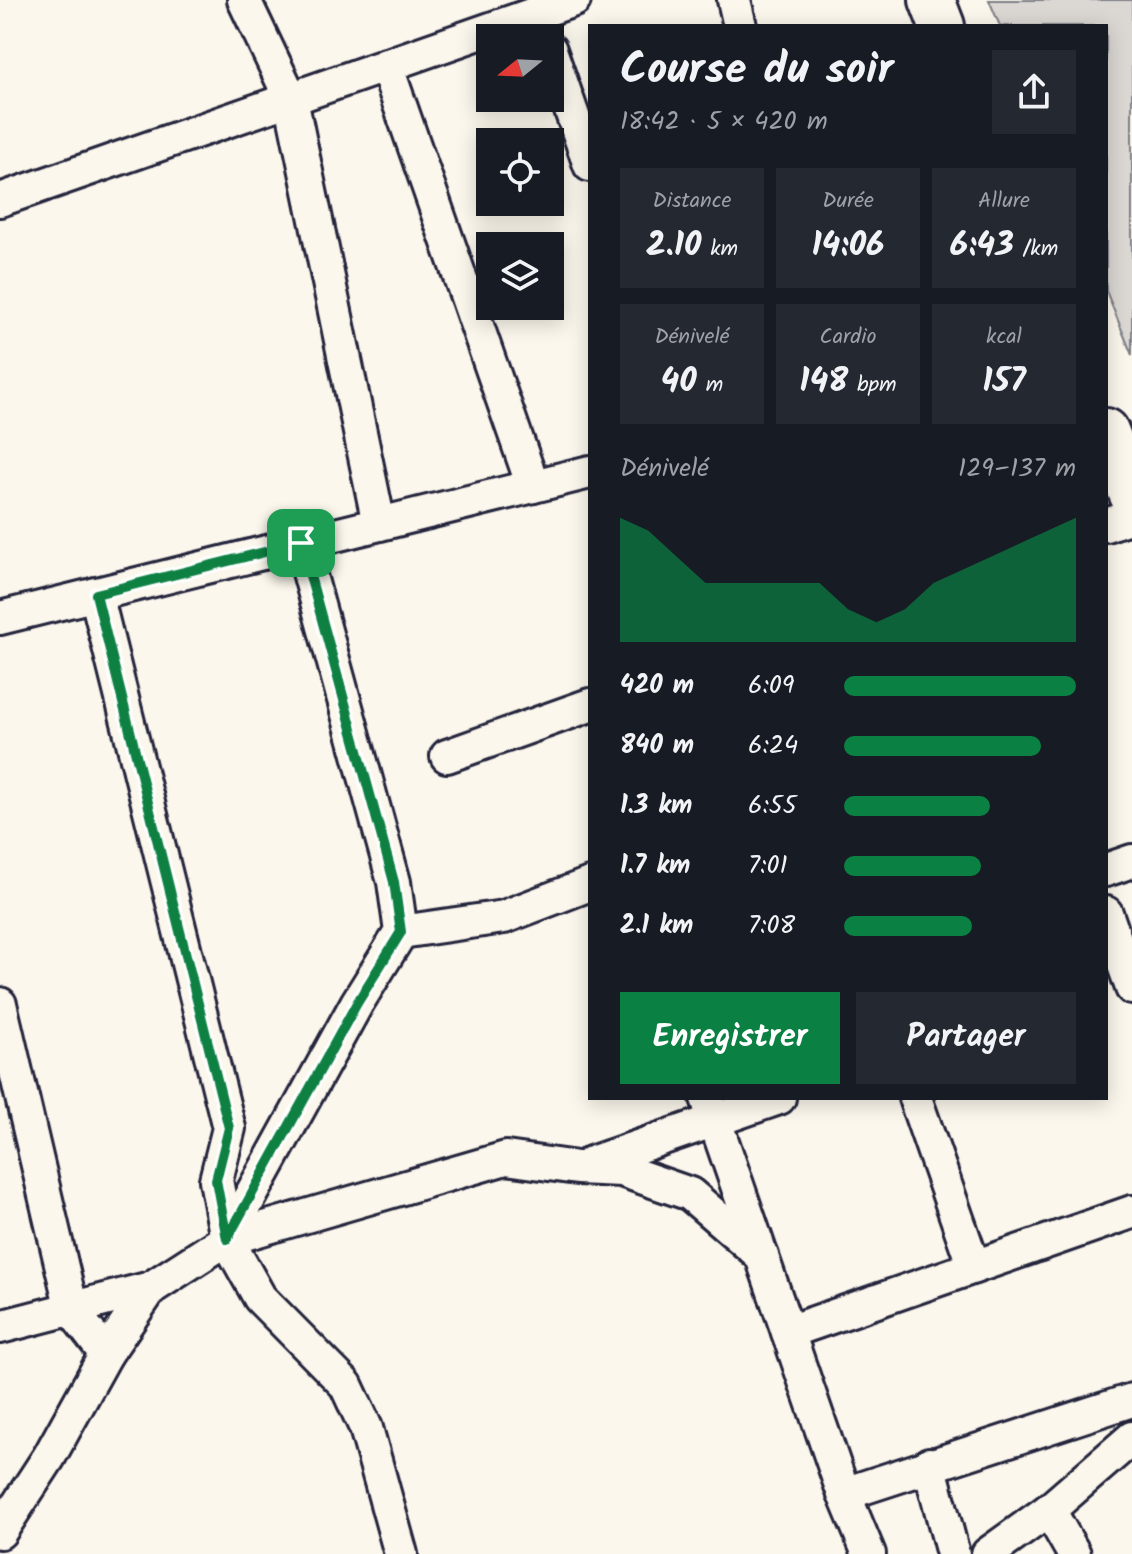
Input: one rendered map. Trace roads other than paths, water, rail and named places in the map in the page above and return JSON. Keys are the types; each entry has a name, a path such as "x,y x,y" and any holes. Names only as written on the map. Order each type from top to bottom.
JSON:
{"main road":[{"path":"932,0 941,24"},
{"path":"1108,436 1132,495"}],"street":[{"path":"244,0 291,99 379,524"},
{"path":"542,24 574,0"},
{"path":"734,0 740,24"},
{"path":"0,200 386,65 476,42"},
{"path":"386,65 533,486"},
{"path":"564,90 588,159"},
{"path":"0,618 588,472"},
{"path":"1108,524 1132,516"},
{"path":"227,1239 357,1003 401,932 394,882 301,543"},
{"path":"96,594 229,1128 216,1180 227,1239 260,1298 346,1385 366,1428 401,1554"},
{"path":"447,756 588,706"},
{"path":"1108,869 1132,861"},
{"path":"401,932 504,917 588,885"},
{"path":"1108,922 1122,983"},
{"path":"0,1004 72,1310 106,1354"},
{"path":"577,1168 710,1109 766,1100"},
{"path":"916,1100 974,1267"},
{"path":"710,1109 844,1494 869,1554"},
{"path":"0,1327 151,1288 227,1239 506,1158 577,1168 621,1170 690,1194 762,1256"},
{"path":"788,1332 1132,1212"},
{"path":"0,1532 49,1457 106,1354 151,1288"},
{"path":"844,1494 1132,1400"},
{"path":"988,1554 1049,1510 1132,1438"},
{"path":"929,1464 953,1554"},
{"path":"1049,1510 1074,1554"}]}
